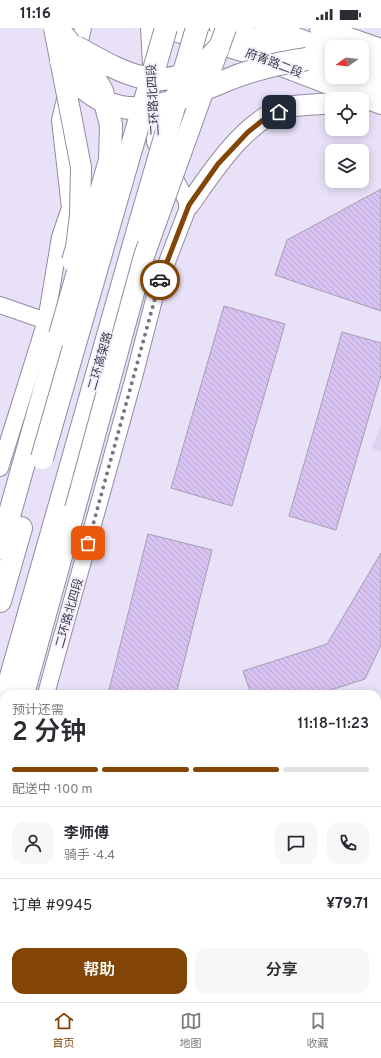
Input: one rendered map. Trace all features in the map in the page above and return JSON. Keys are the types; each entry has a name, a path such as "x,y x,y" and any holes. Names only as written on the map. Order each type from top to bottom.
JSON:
{"highway":[{"path":"0,548 110,160 111,125 102,90 85,62 72,45 55,28"},
{"path":"0,601 165,28"},
{"name":"二环高架路","path":"7,690 197,28"},
{"path":"221,28 318,46"},
{"path":"266,28 318,46"},
{"path":"296,28 318,46 325,57"},
{"path":"72,45 77,82 95,97 119,106 140,109 158,107 235,77 280,62 318,46"},
{"path":"72,45 129,75 148,80 178,77 198,68 218,49"},
{"path":"369,65 381,69"},
{"path":"369,82 381,86"}],"main road":[{"name":"府青路二段","path":"165,28 245,52 381,105"},
{"path":"25,690 144,256 226,28"},
{"path":"318,46 346,33 381,49"},
{"path":"0,513 49,324 76,246 80,215 81,167 72,45"},
{"path":"189,205 218,164 248,132 268,116 289,107 325,104"},
{"path":"369,104 381,105"}],"street":[{"name":"二环路北四段","path":"47,690 134,377 157,288 189,205 155,142 149,28"},
{"path":"0,468 49,324 60,237 70,208 60,120 72,45"},
{"path":"0,305 49,324"}],"shaded area":[{"path":"381,425 381,452 372,448"}],"building":[{"path":"381,189 381,311 275,275 287,240"},
{"path":"224,306 285,324 232,506 171,488"},
{"path":"342,332 381,343 381,375 336,530 289,516"},
{"path":"148,534 212,550 177,690 109,690"},
{"path":"381,553 381,645 365,679 331,690 250,690 243,671 327,644"}],"way so far":[{"path":"88,543 160,280"}],"route":[{"path":"160,280 189,205 218,164 248,132 268,116 279,112"}]}
